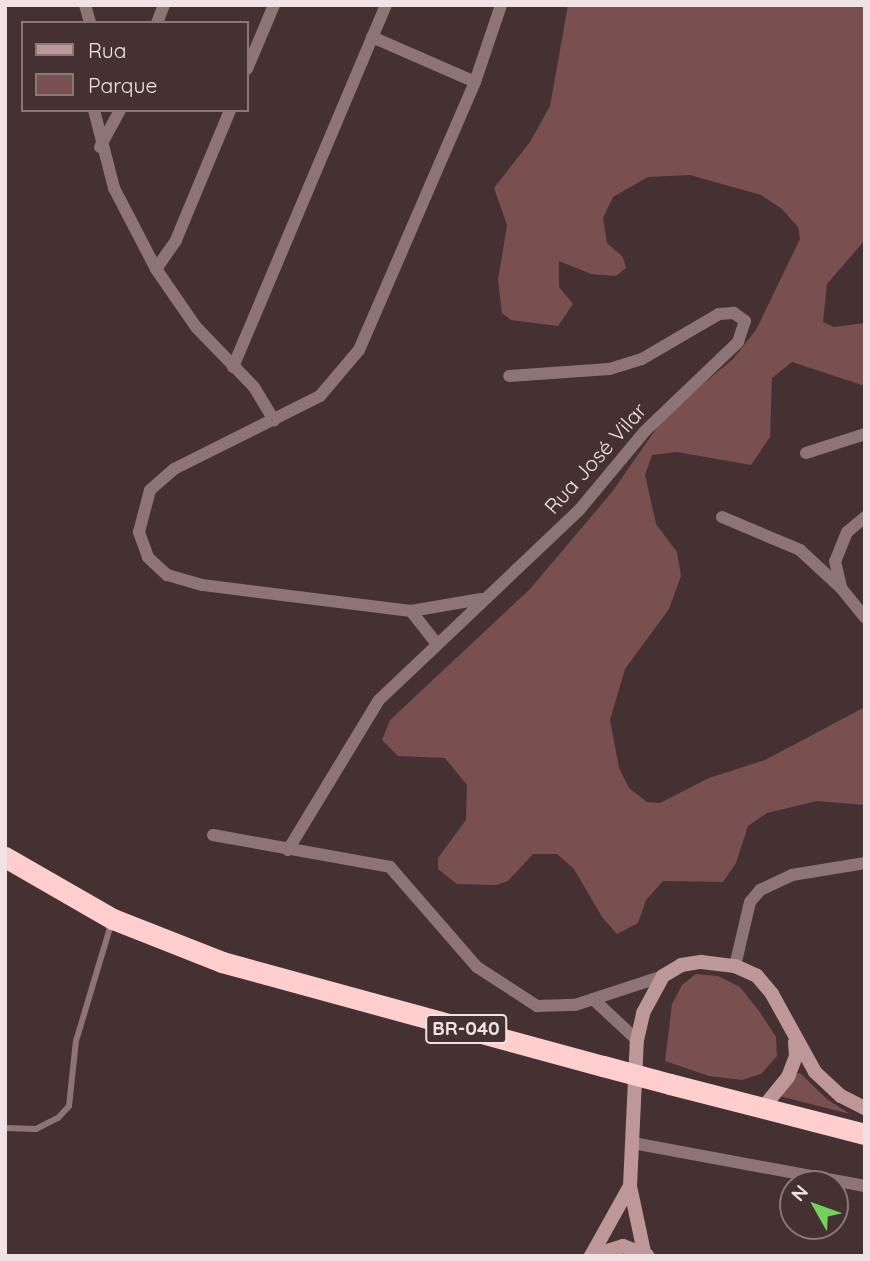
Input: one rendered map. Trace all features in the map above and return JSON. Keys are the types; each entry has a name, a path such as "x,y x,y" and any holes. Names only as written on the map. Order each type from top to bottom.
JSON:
{"highway":[{"name":"BR-040","path":"5,857 113,919 247,970 761,1110 865,1134"}],"main road":[{"path":"646,1254 630,1186 637,1040 643,1013 663,976 681,965 701,962 735,965 757,976 772,994 815,1072 841,1096 865,1108"},
{"path":"761,1110 793,1067 794,1038"},
{"path":"591,1256 630,1186"},
{"path":"591,1256 623,1246 646,1254"}],"street":[{"path":"248,67 274,5"},
{"path":"233,367 386,5"},
{"path":"481,599 411,611 202,585 167,575 148,557 139,532 150,490 174,469 320,396 359,350 475,82 501,5"},
{"path":"372,37 475,82"},
{"path":"94,112 100,147 114,188 156,269 196,327 264,399 274,420"},
{"path":"100,147 119,112"},
{"path":"156,269 176,240 229,112"},
{"name":"Rua José Vilar","path":"288,850 369,714 481,599 597,490 645,431 738,342 745,321 734,313 719,314 642,359 609,369 509,376"},
{"path":"806,453 865,433"},
{"path":"722,517 800,550 841,588 865,618"},
{"path":"841,588 835,561 838,546 865,517"},
{"path":"411,611 438,644"},
{"path":"213,835 397,872 441,930 477,967 537,1006 553,1009 663,976"},
{"path":"735,965 750,902 760,890 792,875 865,863"},
{"path":"593,999 637,1040"},
{"path":"633,1143 865,1186"}],"lane":[{"path":"5,1128 36,1129 58,1118 69,1106 76,1041 113,919"}],"green space":[{"path":"568,5 865,5 865,240 827,284 823,322 834,327 865,323 865,386 792,362 772,378 770,437 751,465 677,452 652,455 645,475 656,524 677,552 681,576 669,609 625,669 610,720 619,768 629,788 647,802 660,803 709,778 765,760 865,707 865,805 817,801 767,813 748,826 736,863 723,882 663,881 646,900 638,923 617,934 602,917 574,869 557,854 533,854 508,881 496,885 457,884 438,869 438,858 466,820 467,785 445,758 398,756 382,740 390,720 530,589 612,492 665,416 733,359 756,330 800,239 798,227 782,209 761,195 690,175 648,177 613,197 603,218 607,243 623,257 626,268 616,276 591,274 559,261 559,287 573,304 558,326 511,320 502,313 498,280 507,225 494,188 530,142 550,106"},
{"path":"696,974 718,976 740,987 776,1037 777,1056 761,1074 742,1080 709,1076 665,1061 672,1004 682,985"},
{"path":"800,1073 828,1100 850,1114 779,1096 793,1075"}]}
